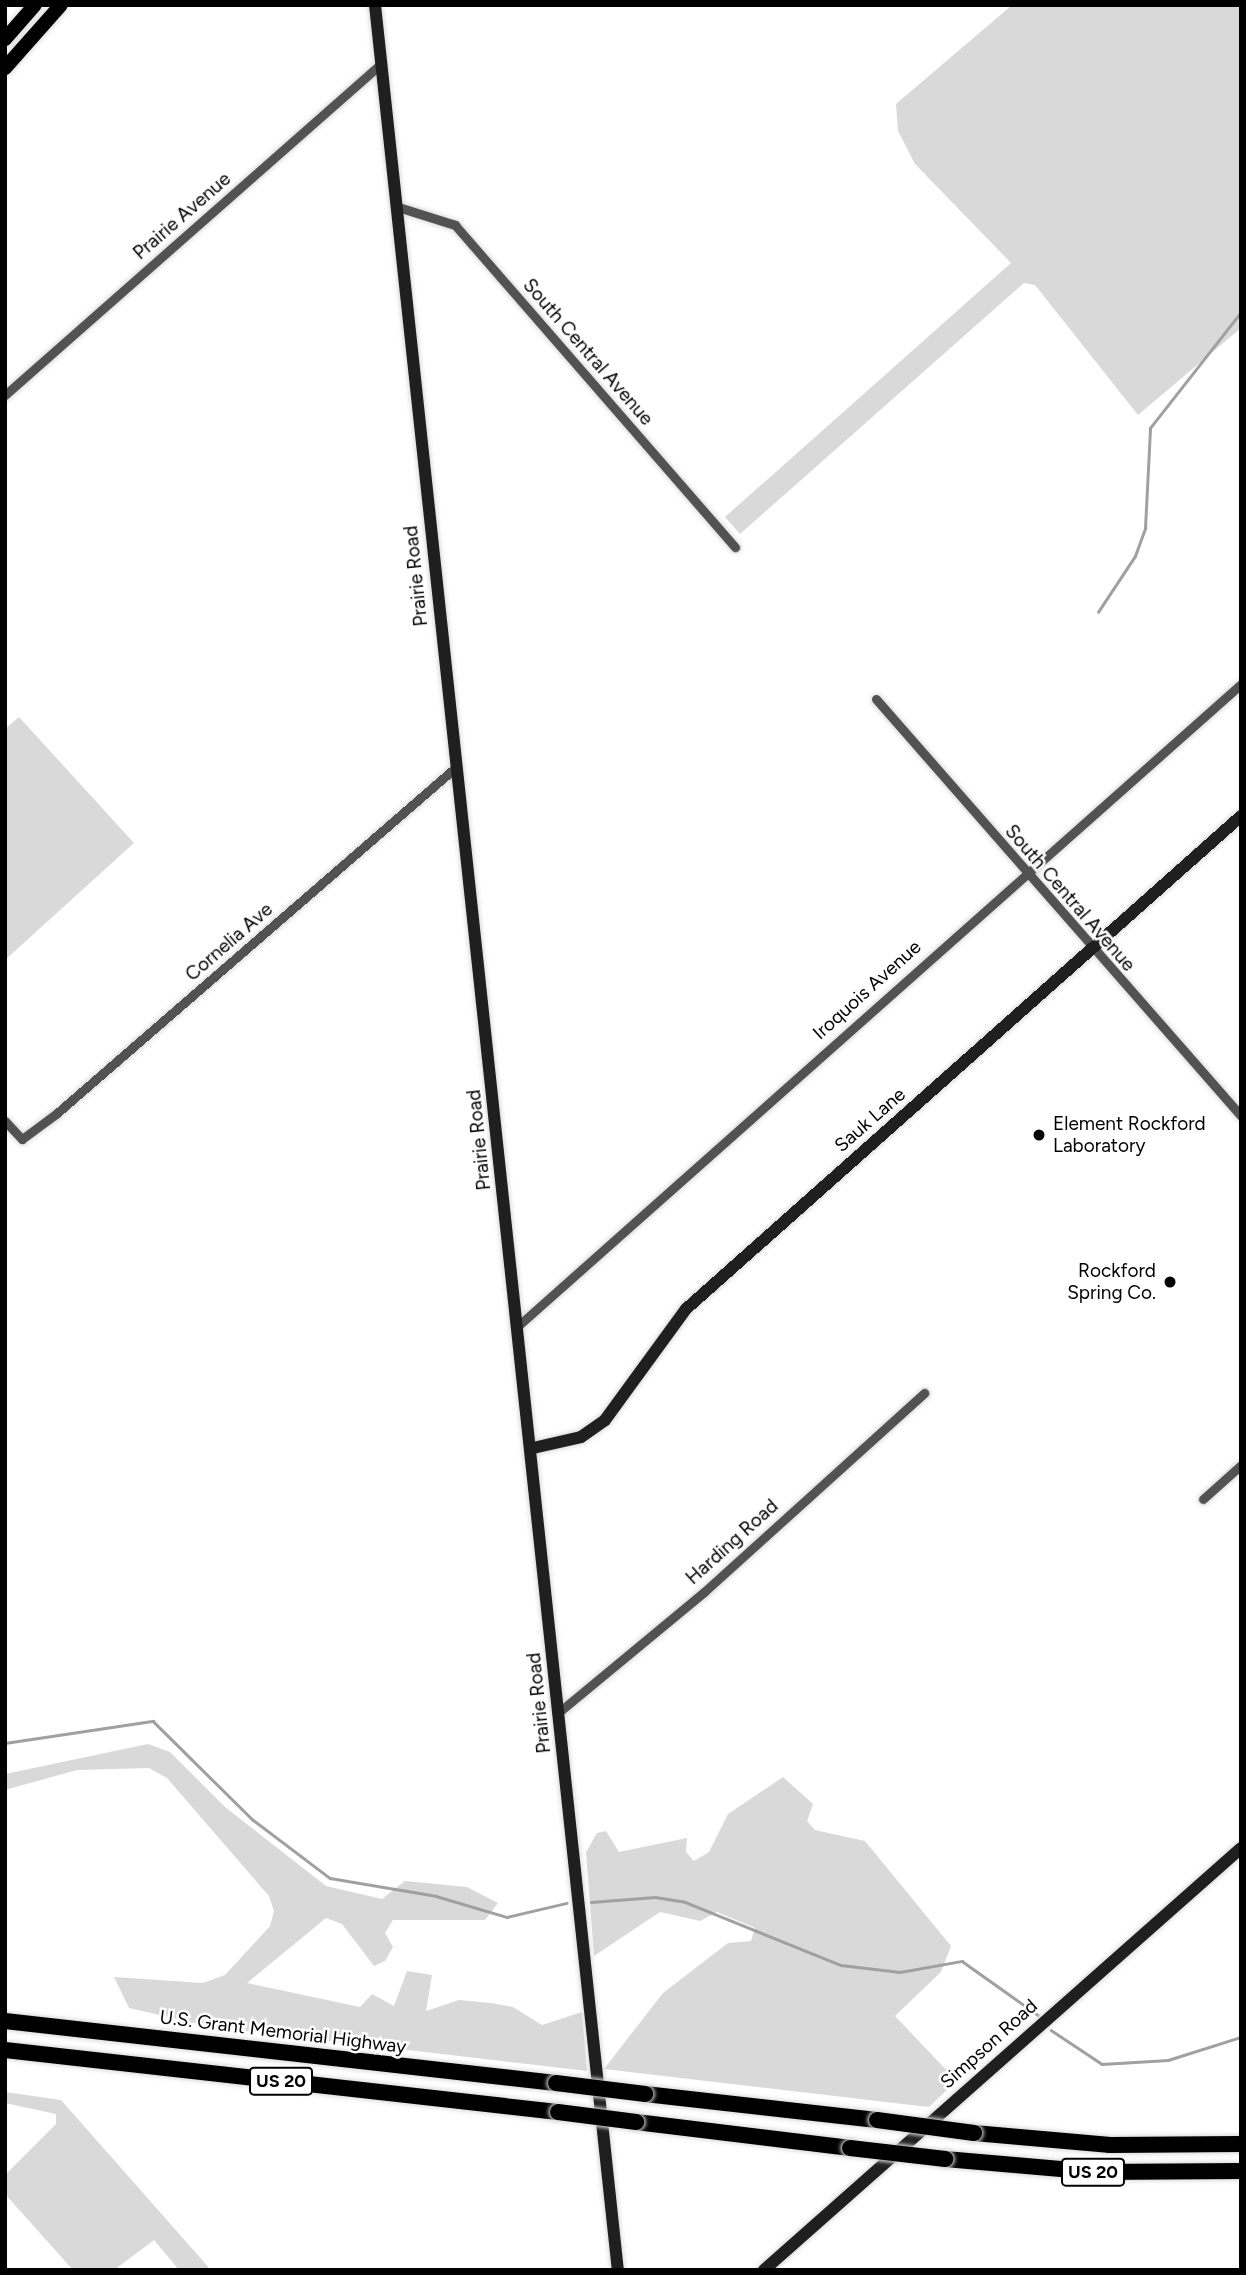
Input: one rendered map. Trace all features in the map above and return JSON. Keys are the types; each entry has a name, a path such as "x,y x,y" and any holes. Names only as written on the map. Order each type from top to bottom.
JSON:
{"highway":[{"name":"U.S. Grant Memorial Highway","path":"5,2021 974,2133 1110,2145 1241,2144"},
{"name":"US 20","path":"5,2050 558,2112 945,2159 1098,2172 1241,2171"}],"main road":[{"path":"5,39 35,5"},
{"path":"5,68 61,5"}],"street":[{"name":"Prairie Road","path":"375,5 456,767 533,1448 618,2270"},
{"name":"Prairie Avenue","path":"5,395 382,63"},
{"name":"South Central Avenue","path":"398,207 455,225 735,547"},
{"name":"Iroquois Avenue","path":"519,1325 1024,873 1241,684"},
{"name":"South Central Avenue","path":"876,699 1093,952 1241,1116"},
{"name":"Cornelia Ave","path":"5,1121 22,1139 456,767"},
{"name":"Sauk Lane","path":"533,1448 581,1437 605,1420 686,1309 1093,952 1241,816"},
{"name":"Harding Road","path":"559,1712 704,1592 923,1393"},
{"path":"1203,1499 1241,1465"},
{"name":"Simpson Road","path":"764,2270 1241,1848"}],"shaded area":[{"path":"1012,5 1241,5 1241,328 1138,415 1035,285 1024,283 740,534 725,517 1011,263 915,164 898,131 896,104"},
{"path":"19,717 134,843 5,960 5,729"},
{"path":"148,1744 170,1752 225,1807 326,1886 382,1899 405,1881 467,1887 498,1903 485,1920 393,1920 385,1933 393,1947 385,1961 374,1966 342,1924 326,1918 247,1983 360,2007 372,1994 394,2006 407,1971 432,1975 426,2011 459,2000 491,2003 513,2007 542,2025 582,2012 587,2071 212,2027 129,2008 114,1977 203,1983 225,1975 270,1926 274,1911 269,1896 167,1778 149,1768 77,1770 5,1790 5,1774"},
{"path":"783,1777 813,1804 807,1821 815,1830 865,1841 951,1946 941,1972 895,2016 952,2076 952,2085 929,2107 604,2069 663,1993 728,1943 751,1941 755,1928 717,1912 700,1921 660,1912 594,1956 586,1852 597,1833 606,1831 619,1852 687,1838 686,1852 694,1861 709,1852 728,1814"},
{"path":"5,2092 61,2100 211,2270 179,2270 154,2240 114,2270 73,2270 5,2194 5,2175 56,2124 56,2114 5,2103"}],"waterway":[{"path":"1098,612 1135,556 1145,528 1150,428 1241,312"},
{"path":"5,1743 153,1721 252,1819 330,1878 436,1896 507,1917 566,1903"},
{"path":"591,1902 655,1897 685,1902 841,1965 900,1972 962,1961 1038,2015"},
{"path":"1051,2030 1102,2064 1168,2060 1241,2037"}],"place":[{"name":"Element Rockford Laboratory","path":"1039,1135"},
{"name":"Rockford Spring Co.","path":"1170,1282"}]}
